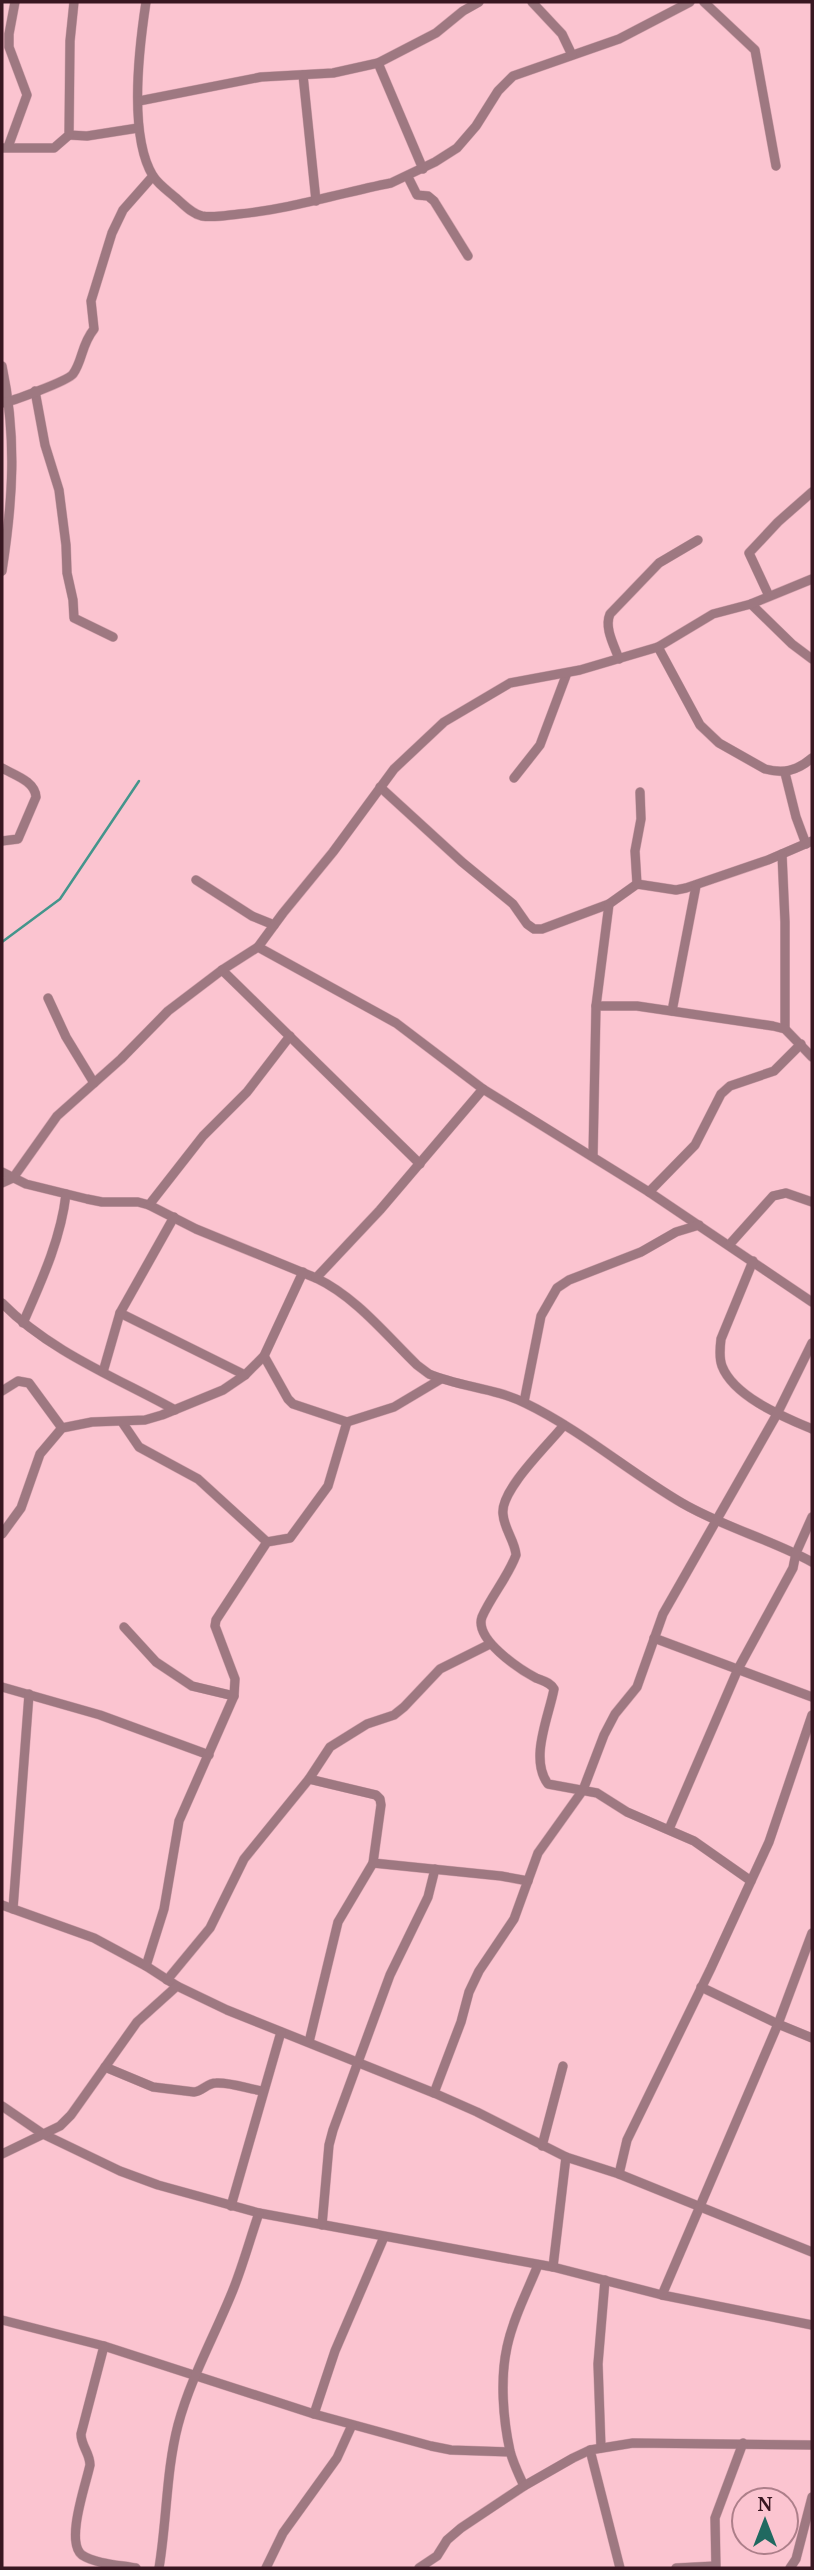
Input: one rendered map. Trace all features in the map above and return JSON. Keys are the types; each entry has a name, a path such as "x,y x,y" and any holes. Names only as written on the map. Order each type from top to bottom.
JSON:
{"street":[{"path":"15,2 9,47 27,95 5,147 54,148 69,135 87,136 138,128"},
{"path":"69,135 70,41 74,2"},
{"path":"146,2 141,41 138,128 153,176 177,199 201,216 276,210 408,177 451,153 465,141 498,91 513,76 619,39 690,2"},
{"path":"139,101 261,77 333,73 378,63 436,33 461,6 479,2"},
{"path":"533,2 562,34 572,55"},
{"path":"704,2 755,50 776,166"},
{"path":"378,63 423,169"},
{"path":"303,75 316,201"},
{"path":"6,403 60,384 74,373 85,339 94,329 91,301 112,233 123,210 153,176"},
{"path":"408,177 417,195 428,196 434,201 468,256"},
{"path":"2,366 13,464 9,523 2,570"},
{"path":"35,391 45,445 59,489 73,615 74,618 113,638"},
{"path":"769,596 749,553 812,492"},
{"path":"619,659 608,629 607,620 610,614 659,563 698,540"},
{"path":"2,1183 13,1178 52,1121 127,1053 168,1010 258,947 334,852 407,754 444,722 510,683 567,673 658,648 713,614 751,604 812,579"},
{"path":"751,604 792,645 812,659"},
{"path":"658,648 700,725 709,736 765,769 785,773 804,765 812,758"},
{"path":"514,778 540,744 567,673"},
{"path":"2,768 27,782 35,791 36,797 18,839 2,841"},
{"path":"380,787 513,905 527,924 534,929 542,929 608,904 638,884 676,890 696,886 809,843 796,817 785,773"},
{"path":"638,884 635,851 641,819 640,792"},
{"path":"782,854 785,1029"},
{"path":"196,880 252,916 274,925"},
{"path":"672,1011 696,886"},
{"path":"593,1157 596,1006 608,904"},
{"path":"258,947 396,1023 483,1089 649,1192 812,1302"},
{"path":"222,970 420,1164"},
{"path":"48,998 66,1037 94,1083"},
{"path":"596,1006 637,1006 785,1029 812,1057"},
{"path":"149,1205 203,1136 247,1092 289,1036"},
{"path":"649,1192 695,1145 721,1094 730,1086 774,1071 801,1044"},
{"path":"317,1278 420,1164 483,1089"},
{"path":"2,1172 26,1184 66,1194 102,1202 138,1202 149,1205 196,1229 317,1278 333,1286 348,1299 417,1365 441,1379 524,1402 715,1521 812,1562"},
{"path":"729,1245 773,1196 786,1193 812,1202"},
{"path":"23,1323 42,1279 62,1220 66,1194"},
{"path":"103,1372 120,1313 174,1217"},
{"path":"524,1402 541,1316 557,1288 569,1280 641,1252 676,1232 699,1225"},
{"path":"753,1261 721,1339 723,1367 733,1382 777,1414 812,1429"},
{"path":"2,1534 21,1508 40,1454 62,1428 92,1422 154,1418 212,1396 245,1375 264,1356 303,1272"},
{"path":"2,1303 23,1323 103,1372 175,1410"},
{"path":"120,1313 245,1375"},
{"path":"434,2093 461,2022 469,1992 479,1971 514,1919 545,1840 583,1790 615,1714 638,1687 663,1614 777,1414 812,1343"},
{"path":"264,1356 293,1404 347,1422 394,1407 441,1379"},
{"path":"2,1391 18,1381 29,1383 62,1428"},
{"path":"122,1422 139,1447 198,1479 267,1542"},
{"path":"146,1966 164,1909 179,1821 234,1696 235,1679 215,1626 216,1620 267,1542 290,1538 328,1486 347,1422"},
{"path":"564,1425 518,1479 504,1502 503,1518 516,1548 516,1555 482,1617 481,1630 490,1644 534,1677 552,1685 554,1689 540,1760 548,1784 597,1793 627,1812 694,1841 751,1881"},
{"path":"669,1829 738,1669 793,1568 796,1553 812,1517"},
{"path":"124,1627 156,1662 192,1686 234,1696"},
{"path":"654,1638 812,1697"},
{"path":"167,1980 216,1918 244,1859 309,1779 330,1747 367,1724 394,1715 440,1669 490,1644"},
{"path":"2,1687 100,1715 209,1755"},
{"path":"13,1909 29,1694"},
{"path":"619,2174 627,2140 773,1831 812,1716"},
{"path":"309,1779 376,1795 382,1805 373,1863 338,1922 309,2042"},
{"path":"373,1863 528,1881"},
{"path":"322,2225 329,2145 390,1975 428,1897 435,1869"},
{"path":"2,1905 94,1938 177,1986 227,2011 434,2093 566,2157 619,2174 812,2252"},
{"path":"662,2295 778,2024 812,1933"},
{"path":"2,2154 60,2126 71,2115 137,2022 177,1986"},
{"path":"701,1987 812,2038"},
{"path":"231,2206 281,2032"},
{"path":"542,2146 563,2066"},
{"path":"105,2067 153,2087 194,2092 209,2084 219,2083 263,2091"},
{"path":"2,2106 43,2134 120,2171 231,2206 553,2267 662,2295 812,2325"},
{"path":"553,2267 566,2157"},
{"path":"159,2568 166,2523 170,2457 179,2421 195,2374 233,2291 259,2213"},
{"path":"314,2414 335,2351 384,2237"},
{"path":"524,2486 510,2452 504,2402 507,2348 538,2265"},
{"path":"601,2448 598,2364 605,2280"},
{"path":"2,2320 104,2346 352,2425 441,2448 510,2452"},
{"path":"104,2346 81,2434 81,2441 90,2456 90,2465 74,2531 75,2543 79,2553 89,2559 136,2568"},
{"path":"266,2568 284,2533 337,2458 352,2425"},
{"path":"419,2568 437,2556 453,2534 524,2486 590,2450 633,2442 812,2445"},
{"path":"676,2568 716,2567 715,2518 743,2443"},
{"path":"590,2450 621,2568"},
{"path":"790,2568 796,2559 812,2497"},
{"path":"437,2556 440,2568"}],"waterway":[{"path":"2,942 60,899 139,781"}]}
